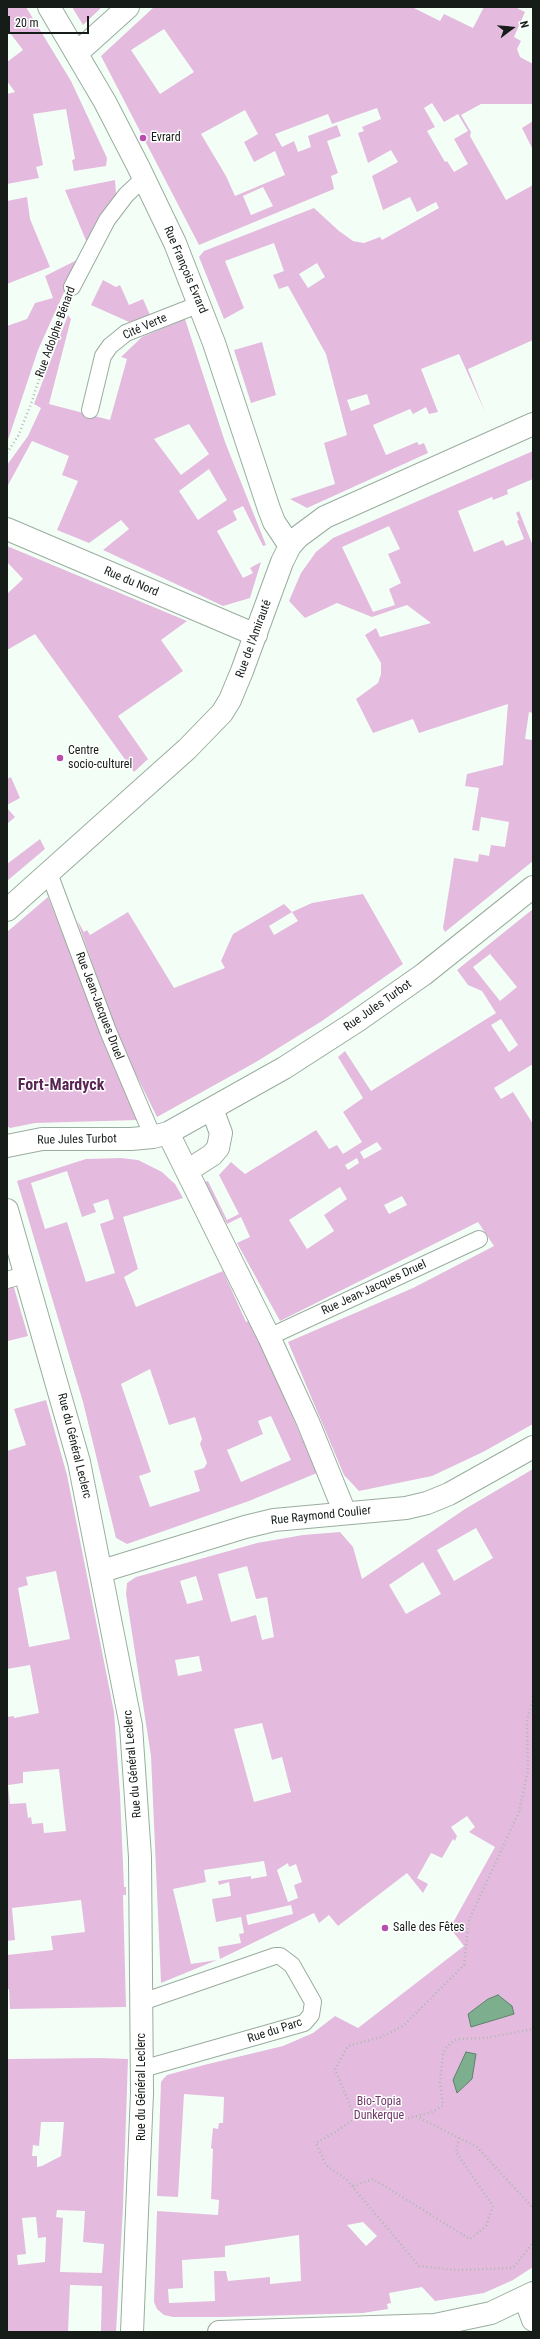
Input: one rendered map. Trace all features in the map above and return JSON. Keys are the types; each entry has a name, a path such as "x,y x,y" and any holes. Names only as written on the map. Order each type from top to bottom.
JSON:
{"street":[{"name":"Rue François Evrard","path":"49,7 105,102 144,178 200,304 274,522 290,546"},
{"path":"77,53 128,7"},
{"name":"Rue de l'Amirauté","path":"7,910 213,724 230,700 256,635 274,581 290,546 306,531 325,517 533,424"},
{"name":"Rue du Nord","path":"7,529 256,635"},
{"name":"Rue Jules Turbot","path":"7,1146 30,1140 55,1138 131,1139 161,1135 212,1109 284,1068 357,1021 424,974 533,887"},
{"path":"187,1171 212,1155 218,1148 221,1133 212,1109"},
{"name":"Rue Jean-Jacques Druel","path":"161,1135 187,1171 269,1337 308,1422 345,1512"},
{"name":"Rue du Général Leclerc","path":"7,1210 17,1277 74,1440 102,1571 124,1688 135,1763 140,1857 142,2069 141,2148 132,2332"},
{"name":"Rue Raymond Coulier","path":"102,1571 245,1526 290,1517 406,1508 427,1503 449,1494 533,1447"},
{"path":"219,2332 435,2325 491,2313 529,2295 533,2320"}],"lane":[{"name":"Rue Adolphe Bénard","path":"72,286 107,220 126,194 144,178"},
{"name":"Cité Verte","path":"90,410 103,356 110,346 126,333 200,304"},
{"name":"Rue Jean-Jacques Druel","path":"49,873 111,1038 161,1135"},
{"name":"Rue Jean-Jacques Druel","path":"269,1337 479,1239"},
{"name":"Rue du Parc","path":"142,2002 275,1956 280,1956 292,1965 313,2002 311,2015 304,2023 142,2069"}],"path":[{"name":"Rue Adolphe Bénard","path":"7,454 18,436 52,335 72,286"},
{"path":"355,2118 335,2069 348,2046 381,2036 403,2026 464,1965 469,1920 519,1812 528,1770 527,1722 533,1697"},
{"path":"533,2029 486,2038 457,2038 445,2049 443,2055 440,2082 443,2105 433,2112 416,2116 402,2118 389,2108 359,2119 355,2118 337,2132 316,2143 326,2166 347,2180 353,2186 420,2266 457,2270 513,2268 533,2243"},
{"path":"416,2116 477,2147 533,2208"},
{"path":"353,2186 373,2179 470,2239 486,2226 493,2206 456,2152 458,2138"}],"green space":[{"path":"7,7 26,7 71,81 107,158 106,166 74,171 72,160 75,159 66,109 33,114 43,165 36,167 39,178 7,184 7,94 15,92 7,81 7,62 23,50 7,29"},
{"path":"72,7 102,7 83,25"},
{"path":"154,7 412,7 440,21 444,14 473,28 484,7 515,7 525,12 514,37 521,41 517,49 520,57 533,64 533,104 481,104 461,115 471,132 470,136 506,200 533,185 533,340 468,369 485,412 459,354 421,369 438,412 429,414 426,407 413,414 410,409 373,425 386,455 417,442 419,445 424,443 428,453 307,508 290,499 335,484 324,443 347,435 326,354 288,286 279,289 273,275 284,271 274,243 225,261 244,308 224,319 199,257 204,251 314,208 339,231 353,241 364,243 380,237 382,240 439,208 436,202 417,212 410,197 383,210 372,176 398,162 391,150 368,163 358,133 364,131 362,127 381,119 377,108 332,124 328,114 275,134 282,147 294,141 298,152 311,147 308,136 337,125 341,136 327,141 338,173 331,176 334,189 199,245 101,56","holes":["164,29 194,72 160,94 131,50","432,103 444,122 458,114 468,131 454,139 468,164 454,172 447,161 445,162 427,131 435,127 424,108","245,110 258,134 244,142 254,162 275,151 285,175 235,196 226,176 201,134","263,187 273,206 251,215 243,196","317,263 325,277 308,288 299,274","367,394 370,404 351,411 347,400"]},
{"path":"533,121 533,150 522,128"},
{"path":"115,180 116,194 87,243 65,190"},
{"path":"27,197 30,219 50,267 7,284 7,201"},
{"path":"79,259 38,350 7,443 7,326 27,319 35,303 53,298 45,276"},
{"path":"103,280 116,287 120,285 129,305 143,299 150,315 129,322 91,305"},
{"path":"68,315 71,319 49,404 110,420 127,359 121,357 142,337 185,319 225,442 266,545 263,546 243,506 233,511 237,520 217,531 243,578 253,573 250,568 261,562 250,598 223,606 103,550 129,529 121,520 89,543 57,530 78,481 62,475 69,456 32,441 7,487 7,465 28,436 41,408 34,404","holes":["189,424 209,454 181,475 154,439","209,469 227,500 198,520 179,491"]},
{"path":"262,342 276,395 251,403 234,350"},
{"path":"533,451 533,479 507,490 508,494 493,500 492,497 458,511 474,552 503,540 506,546 524,539 517,521 519,520 516,513 519,511 533,546 533,713 529,712 525,739 533,740 533,861 445,932 443,928 454,858 478,862 479,854 489,856 491,845 505,847 509,822 481,817 479,831 472,830 479,788 465,786 467,774 503,765 508,704 419,733 413,719 373,733 356,699 378,683 381,674 381,663 365,635 376,628 380,637 431,623 407,605 372,617 337,603 305,618 289,601 301,573 316,552 333,538","holes":["389,526 400,549 388,554 401,583 389,589 395,605 373,612 342,547"]},
{"path":"7,546 187,621 161,640 183,671 118,716 148,759 134,772 35,634 7,650 7,594 23,579 7,562"},
{"path":"11,777 20,798 7,805 7,779"},
{"path":"7,808 15,817 7,824"},
{"path":"40,839 45,849 7,881 7,864"},
{"path":"363,894 403,964 322,1021 256,1062 157,1117 120,1042 77,920 84,932 87,930 90,935 128,912 174,988 225,968 221,961 233,934 284,904 292,912 312,903","holes":["292,912 298,921 274,935 269,926"]},
{"path":"48,897 94,1015 138,1120 35,1123 10,1128 7,1126 7,932"},
{"path":"533,909 533,1064 494,1088 501,1099 513,1092 533,1124 533,1424 483,1452 432,1476 359,1491 344,1475 288,1342 413,1288 494,1246 478,1222 280,1321 237,1243 250,1237 241,1217 227,1224 204,1182 208,1181 227,1220 239,1214 219,1175 231,1162 245,1174 316,1130 329,1149 337,1145 343,1154 362,1142 343,1112 363,1098 338,1057 345,1051 371,1091 496,1013 482,991 468,985 457,970","holes":["490,954 517,987 500,1001 473,967","501,1019 518,1045 509,1052 491,1025","377,1142 382,1149 364,1159 360,1152","357,1158 359,1163 348,1170 345,1165","340,1187 347,1199 324,1215 334,1231 307,1249 289,1220","402,1196 407,1205 389,1214 384,1205"]},
{"path":"121,1158 138,1160 162,1172 175,1184 183,1198 123,1217 138,1269 124,1277 136,1307 223,1271 246,1322 250,1320 317,1473 249,1501 127,1544 116,1538 83,1402 17,1181 86,1159","holes":["67,1171 82,1217 96,1212 93,1204 108,1199 114,1219 100,1224 115,1273 86,1282 67,1222 45,1229 31,1183","150,1369 169,1425 195,1417 202,1439 200,1444 207,1463 204,1468 194,1471 200,1491 150,1507 139,1476 151,1472 121,1384","271,1416 291,1460 241,1482 227,1450 263,1434 258,1421"]},
{"path":"13,1284 28,1336 8,1341 7,1286"},
{"path":"46,1400 67,1475 114,1712 120,1794 124,1887 126,1887 126,1895 123,1895 126,2007 10,2009 9,1989 7,1989 7,1955 53,1950 51,1936 85,1932 81,1900 12,1908 15,1940 7,1941 7,1717 14,1716 14,1718 39,1713 30,1665 7,1669 7,1451 26,1445 14,1409","holes":["56,1571 70,1639 29,1647 18,1588 28,1585 26,1577","59,1769 66,1831 44,1833 43,1823 32,1824 31,1817 28,1818 26,1803 10,1804 8,1785 23,1783 23,1772"]},
{"name":"Bio-Topia Dunkerque","path":"533,1469 533,2267 513,2280 484,2293 435,2301 422,2287 389,2293 391,2303 387,2304 388,2309 363,2313 225,2317 173,2317 164,2315 157,2309 154,2302 157,2211 218,2215 219,2200 211,2199 213,2149 211,2148 213,2128 218,2129 219,2123 223,2123 224,2097 184,2094 178,2197 157,2196 161,2082 167,2075 283,2046 313,2033 335,2016 358,2028 464,1946 450,1928 495,1847 469,1832 475,1827 467,1816 451,1827 457,1836 455,1841 453,1839 442,1858 431,1853 417,1878 428,1884 423,1893 407,1873 338,1926 329,1915 319,1923 314,1913 220,1959 218,1947 241,1943 239,1934 244,1933 241,1917 216,1922 212,1899 231,1896 229,1882 219,1885 218,1881 251,1876 251,1879 267,1876 264,1861 204,1870 206,1882 173,1889 191,1964 217,1960 161,1983 151,1756 126,1594 127,1583 136,1577 257,1543 303,1535 340,1532 353,1547 362,1579 465,1509","holes":["476,1528 493,1558 454,1581 437,1550","423,1562 441,1594 406,1614 389,1585","247,1566 256,1599 267,1597 274,1637 262,1640 256,1615 231,1622 218,1574","196,1576 203,1600 187,1604 180,1581","199,1656 202,1671 178,1676 175,1660","262,1723 272,1760 282,1757 291,1792 254,1802 234,1729","288,1863 289,1867 296,1864 302,1882 294,1885 298,1898 288,1902 277,1870","291,1905 293,1914 248,1925 246,1915","363,2222 377,2236 366,2246 347,2225","299,2235 301,2281 270,2284 270,2277 228,2281 226,2271 214,2271 215,2301 169,2303 168,2289 183,2288 182,2260 225,2257 225,2246"]},
{"path":"7,2059 128,2059 123,2207 116,2332 101,2332 102,2286 70,2285 68,2332 7,2332","holes":["41,2122 64,2122 61,2156 37,2167 37,2156 32,2156 33,2145 39,2146","57,2210 85,2211 83,2242 104,2244 102,2273 60,2272 63,2218 56,2217","36,2217 38,2238 46,2237 45,2262 18,2265 17,2255 26,2254 22,2218"]}],"shaded area":[{"path":"498,1995 512,2006 514,2014 471,2027 468,2014 488,1999"},
{"path":"466,2052 476,2054 472,2079 457,2093 453,2080"}],"place":[{"name":"Evrard","path":"143,138"},
{"name":"Centre socio-culturel","path":"60,758"},
{"name":"Salle des Fêtes","path":"385,1928"}],"district":[{"name":"Fort-Mardyck","path":"61,1086"}]}
